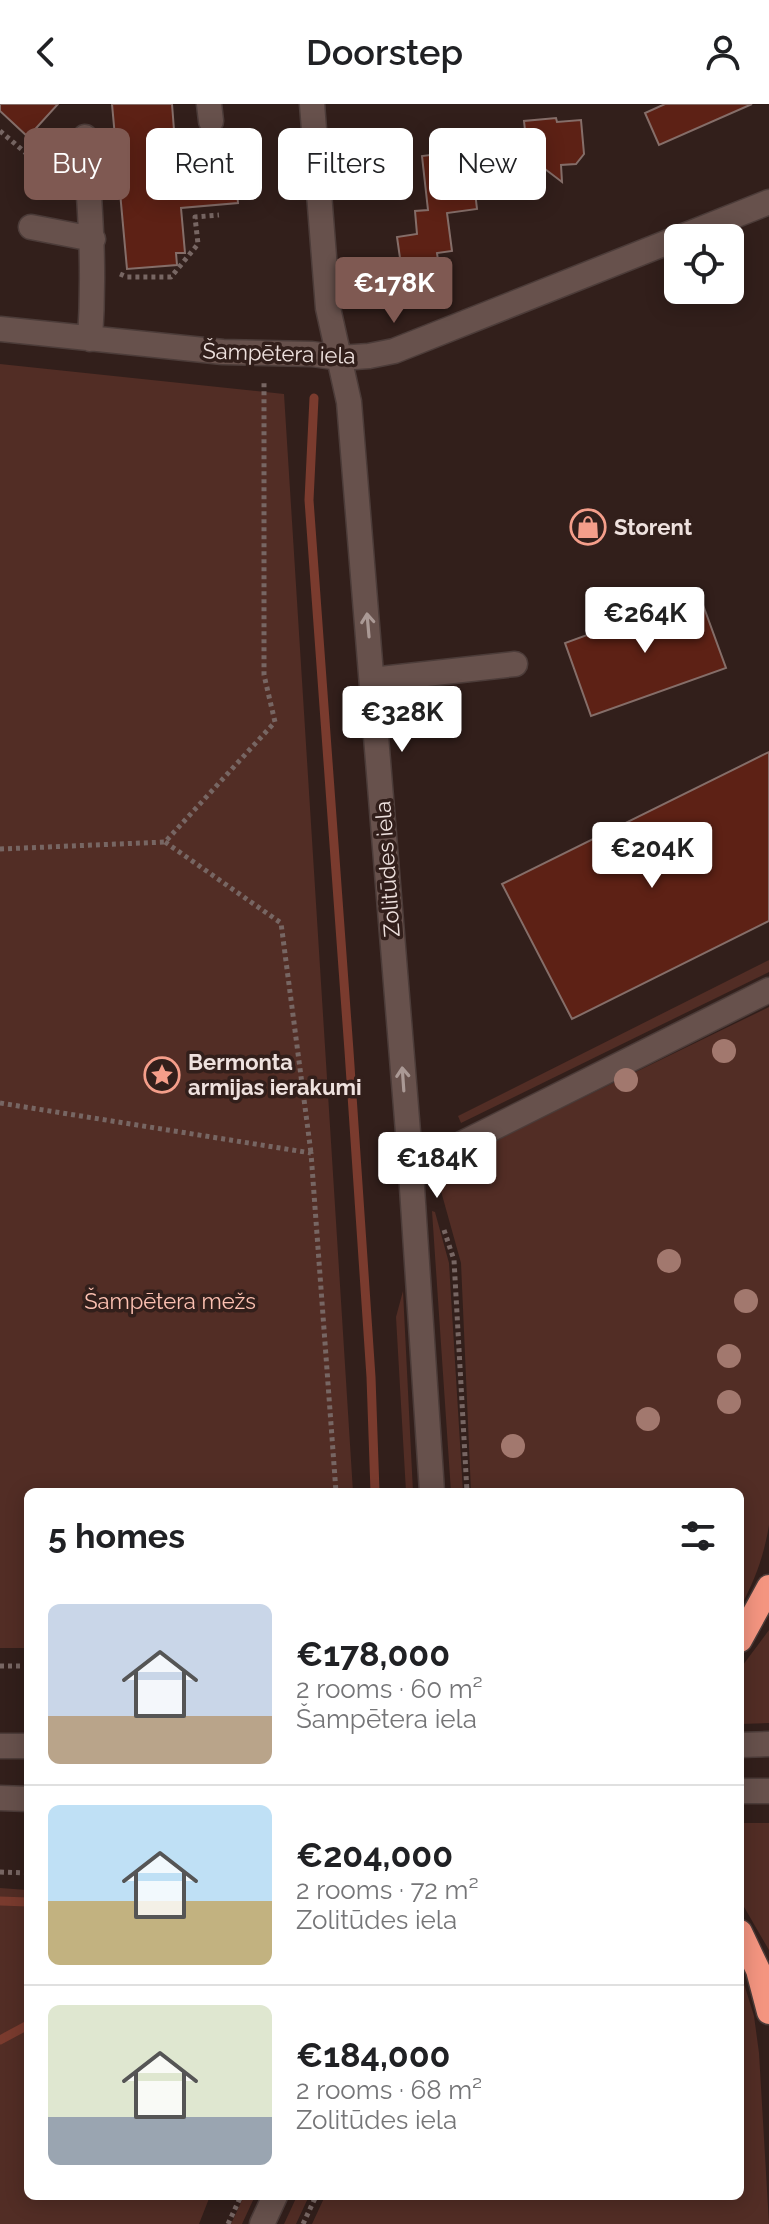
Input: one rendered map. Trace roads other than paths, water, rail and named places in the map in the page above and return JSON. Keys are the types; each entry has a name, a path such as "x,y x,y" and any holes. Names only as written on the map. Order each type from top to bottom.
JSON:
{"highway":[{"path":"744,1633 769,1587"},
{"path":"744,1940 758,1970 769,2012"}],"street":[{"name":"Zolitūdes iela","path":"312,104 328,308 349,402 410,1157 432,1488"},
{"path":"89,200 94,286 90,339"},
{"name":"Šampētera iela","path":"0,329 223,352 340,358 369,356 394,351 769,202"},
{"path":"31,227 93,239"},
{"path":"372,680 515,664"},
{"path":"410,1157 435,1154 459,1145 769,990"},
{"path":"744,1745 769,1744"},
{"path":"0,1746 24,1746"},
{"path":"744,1791 769,1791"},
{"path":"0,1798 24,1799"},
{"path":"262,2224 273,2200"}],"waterway":[{"path":"314,398 309,500 371,1377 375,1488"},
{"path":"0,1901 24,1902"},
{"path":"0,2040 24,2027"}],"place":[{"name":"Storent","path":"588,527"},
{"name":"Bermonta armijas ierakumi","path":"162,1075"}],"park label":[{"name":"Šampētera mežs","path":"170,1301"}]}
